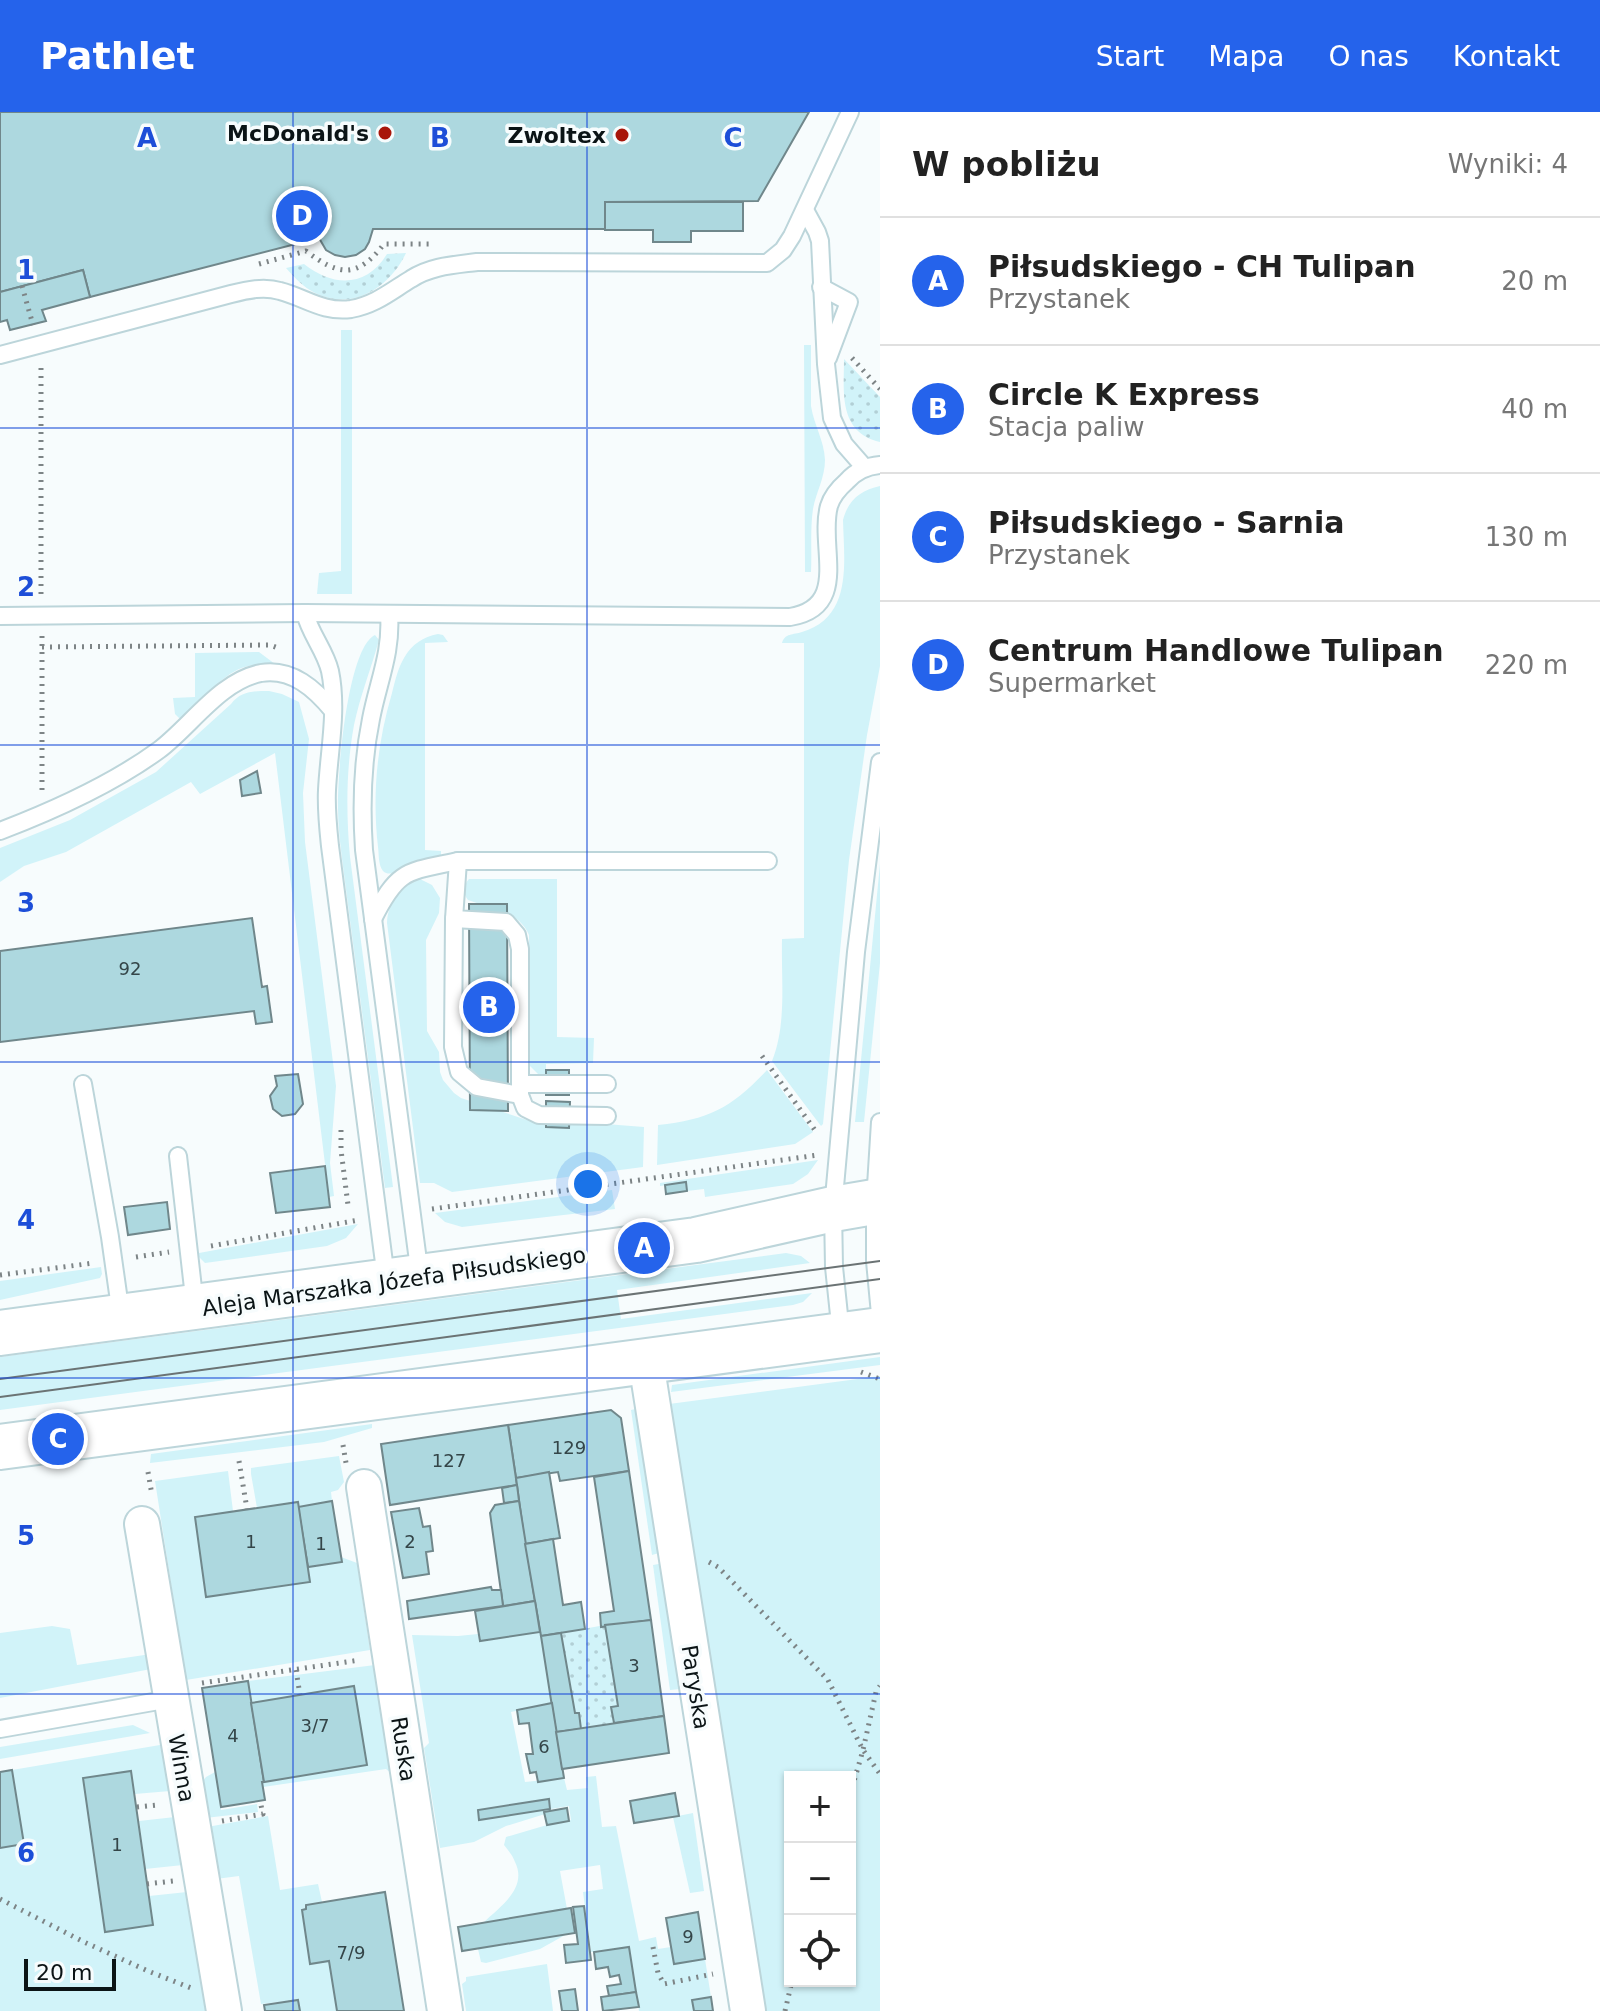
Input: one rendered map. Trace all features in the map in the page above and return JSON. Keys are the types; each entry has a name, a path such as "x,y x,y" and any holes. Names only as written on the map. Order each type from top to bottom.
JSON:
{"main road":[{"name":"Aleja Marszałka Józefa Piłsudskiego","path":"0,1333 696,1240 877,1202"},
{"path":"0,1447 646,1362 861,1346"}],"street":[{"name":"Paryska","path":"646,1362 748,2011"},
{"name":"Ruska","path":"364,1487 445,2011"},
{"name":"Winna","path":"147,1513 170,1699 224,2011"}],"lane":[{"path":"0,355 258,289 283,291 330,308 353,309 379,300 432,269 477,262 767,263 783,250 805,210 850,112"},
{"path":"805,210 820,241 830,405 837,431 853,456 873,466"},
{"path":"821,287 849,302 826,364"},
{"path":"0,616 305,613 798,616 820,603 826,589 829,505 839,488 853,475 873,466"},
{"path":"305,613 330,670 333,711 327,790 330,846 403,1280"},
{"path":"389,614 389,646 371,718 362,778 361,810 403,1280"},
{"path":"0,831 86,793 162,748 241,679 277,672 293,676 321,697 333,711"},
{"path":"861,1346 834,1267 833,1209 857,937 880,762"},
{"path":"373,919 385,895 402,877 414,871 458,861 768,861"},
{"path":"458,861 454,919 453,1047 459,1072 477,1087 520,1090 607,1084"},
{"path":"454,919 506,922 517,935 520,949 520,1090 525,1108 539,1115 607,1116"},
{"path":"83,1084 121,1317"},
{"path":"880,1122 875,1261 880,1314"},
{"path":"178,1156 195,1307"},
{"path":"0,1729 170,1699"}],"path":[{"path":"245,268 306,251 330,267 348,270 366,264 384,244 431,244"},
{"path":"22,286 35,331 22,330"},
{"path":"835,339 880,389"},
{"path":"41,354 42,815"},
{"path":"42,647 270,645 286,654 293,676"},
{"path":"762,1056 816,1132 818,1141"},
{"path":"342,1122 341,1150 348,1205"},
{"path":"429,1209 822,1155"},
{"path":"861,1346 880,1379"},
{"path":"239,1461 247,1509"},
{"path":"147,1513 148,1472"},
{"path":"675,1555 694,1555 718,1567 828,1680 863,1750 880,1774"},
{"path":"202,1683 352,1661"},
{"path":"296,1670 300,1695"},
{"path":"856,1774 880,1686"},
{"path":"219,1822 263,1814 260,1801"},
{"path":"0,1899 135,1966 197,1990"},
{"path":"653,1947 658,1973 664,1984 714,1973"},
{"path":"785,2011 791,1987"}],"shaded area":[{"path":"406,253 380,286 356,298 343,300 311,291 286,268 304,264 326,277 348,280 369,273 387,254"},
{"path":"341,330 352,330 352,594 317,594 319,573 341,571"},
{"path":"804,345 811,345 811,406 825,460 813,509 811,572 805,572"},
{"path":"844,359 880,397 880,442 866,437 850,420 844,397"},
{"path":"880,486 880,666 849,860 821,1126 772,1061 780,1032 782,939 804,938 804,643 782,643 787,636 818,625 830,614 842,586 845,513 856,497"},
{"path":"438,634 448,642 425,643 425,850 441,851 441,859 418,861 394,873 387,873 379,863 376,827 377,769 383,731 404,658 418,642"},
{"path":"375,635 379,640 354,725 347,807 350,857 393,1187 385,1188 338,815 342,744 351,688 365,645"},
{"path":"259,652 275,664 251,665 237,670 216,685 185,718 175,714 173,698 195,697 195,653"},
{"path":"269,691 299,702 309,739 303,793 305,842 336,1086 330,1163 334,1196 329,1197 275,753 200,794 191,782 66,852 24,866 0,882 0,848 70,820 156,772 239,696"},
{"path":"880,864 880,963 864,1122 855,1122"},
{"path":"420,879 432,885 440,898 439,913 426,940 427,1031 439,1052 443,1080 461,1098 530,1121 644,1127 643,1167 452,1192 434,1183 420,1183 387,923 396,896"},
{"path":"469,879 557,879 557,1037 594,1038 593,1063 546,1064 546,1076 538,1074 530,1066 529,935 511,915 468,900 464,890"},
{"path":"767,1070 813,1132 795,1144 657,1165 658,1125 692,1119 718,1110 742,1094"},
{"path":"818,1160 808,1174 793,1184 705,1197 704,1189 687,1191 686,1182 660,1186 660,1183"},
{"path":"612,1190 615,1209 462,1227 445,1222 435,1213"},
{"path":"358,1224 346,1238 327,1246 205,1263 199,1257 199,1253"},
{"path":"786,1253 801,1256 810,1263 617,1290 621,1319 812,1293 803,1302 793,1305 0,1410 0,1357"},
{"path":"101,1267 100,1278 0,1300 0,1281"},
{"path":"880,1357 880,1365 671,1392 672,1385"},
{"path":"880,1376 880,2011 759,2011 669,1404"},
{"path":"640,1408 659,1553 652,1555 631,1410"},
{"path":"372,1424 372,1428 324,1442 150,1463 151,1454"},
{"path":"339,1456 344,1482 338,1490 331,1492 332,1501 298,1507 298,1502 257,1508 251,1468"},
{"path":"228,1471 233,1511 195,1518 207,1597 308,1567 341,1562 341,1557 357,1563 370,1650 186,1680 155,1481"},
{"path":"664,1563 680,1689 670,1690 653,1565"},
{"path":"605,1625 618,1706 611,1707 614,1723 581,1729 579,1714 575,1713 561,1633"},
{"path":"52,1626 70,1629 77,1665 151,1654 151,1669 0,1698 0,1633"},
{"path":"540,1632 552,1703 511,1712 525,1782 564,1778 567,1790 588,1788 586,1777 596,1776 602,1827 616,1826 639,1941 656,1937 658,1949 671,1947 674,1964 705,1959 711,1997 692,2000 694,2011 639,2011 629,1947 591,1952 583,1892 603,1889 600,1865 560,1871 567,1909 483,1923 504,1904 518,1880 514,1860 504,1845 506,1837 571,1820 569,1806 551,1809 474,1842 440,1848 424,1748 429,1743 412,1635 478,1634 480,1641","holes":["548,1799 550,1809 479,1819 478,1810"]},
{"path":"383,1664 392,1774 386,1769 263,1787 262,1782 367,1765 354,1686 251,1703 248,1681"},
{"path":"133,1725 150,1733 0,1759 0,1747"},
{"path":"160,1745 167,1764 170,1791 135,1794 131,1771 83,1778 105,1931 153,1925 149,1896 187,1892 208,2011 0,2011 0,1848 23,1844 12,1770"},
{"path":"215,1772 221,1810 257,1804 258,1812 205,1818 199,1786"},
{"path":"693,1813 704,1891 690,1893 673,1817"},
{"path":"268,1816 280,1890 318,1884 322,1902 306,1905 302,1911 310,1963 329,1961 337,2011 300,2011 298,2000 261,2004 239,1876 216,1879 207,1827"},
{"path":"175,1817 183,1865 145,1869 139,1821"},
{"path":"567,1934 540,1949 481,1962 478,1949"},
{"path":"547,1964 553,2011 466,2011 462,1984 466,1977"}],"building":[{"path":"0,112 809,112 758,201 605,202 605,229 373,229 365,249 356,255 335,255 326,250 319,238 90,297 83,270 0,292"},
{"path":"605,202 743,202 743,231 691,231 691,242 653,242 653,230 605,230"},
{"path":"83,270 90,297 42,310 46,321 10,330 7,320 0,322 0,292"},
{"path":"257,771 261,793 242,796 240,780"},
{"path":"469,904 507,904 508,1111 470,1110"},
{"path":"252,918 262,987 267,986 272,1022 256,1024 254,1011 0,1042 0,951"},
{"path":"546,1070 569,1070 569,1095 546,1095"},
{"path":"298,1074 303,1104 295,1114 282,1116 273,1109 270,1096 277,1086 275,1076"},
{"path":"546,1101 570,1102 569,1128 546,1127"},
{"path":"325,1166 330,1207 276,1213 270,1173"},
{"path":"686,1182 687,1191 666,1194 665,1185"},
{"path":"167,1202 170,1229 128,1235 124,1207"},
{"path":"611,1410 621,1418 629,1471 560,1481 558,1472 516,1478 508,1425"},
{"path":"508,1425 517,1485 390,1505 381,1444"},
{"path":"629,1471 651,1620 601,1627 600,1613 614,1611 594,1477"},
{"path":"549,1472 560,1538 525,1544 516,1478"},
{"path":"517,1485 519,1501 504,1503 502,1488"},
{"path":"332,1501 342,1562 308,1567 298,1507"},
{"path":"519,1501 535,1601 503,1606 490,1513 495,1505"},
{"path":"298,1502 310,1582 206,1597 195,1517"},
{"path":"419,1508 423,1527 430,1526 433,1551 426,1552 429,1574 403,1578 391,1512"},
{"path":"553,1539 563,1605 581,1602 585,1629 541,1636 525,1544"},
{"path":"491,1587 492,1590 501,1590 503,1606 409,1619 407,1601"},
{"path":"535,1601 540,1632 480,1641 475,1611"},
{"path":"651,1620 664,1716 614,1723 611,1707 618,1706 605,1625"},
{"path":"561,1633 575,1713 579,1713 581,1729 556,1732 541,1636"},
{"path":"248,1681 265,1800 221,1807 202,1688"},
{"path":"354,1686 367,1765 264,1782 251,1703"},
{"path":"552,1703 564,1778 538,1782 536,1772 530,1773 526,1754 533,1754 529,1723 519,1724 517,1710"},
{"path":"664,1716 669,1753 562,1769 556,1732"},
{"path":"12,1770 24,1844 0,1848 0,1772"},
{"path":"131,1771 153,1925 105,1932 83,1778"},
{"path":"675,1793 679,1816 634,1823 630,1801"},
{"path":"549,1799 550,1809 479,1820 478,1810"},
{"path":"567,1808 569,1821 547,1825 544,1812"},
{"path":"385,1892 404,2011 337,2011 329,1961 310,1964 302,1910 306,1909 306,1905"},
{"path":"584,1906 591,1960 566,1963 564,1945 578,1944 573,1907"},
{"path":"571,1908 575,1933 462,1951 458,1927"},
{"path":"698,1912 705,1959 674,1964 666,1918"},
{"path":"629,1947 636,1992 609,1996 607,1986 621,1984 619,1975 610,1977 608,1967 596,1969 594,1952"},
{"path":"575,1989 578,2011 562,2011 559,1991"},
{"path":"636,1992 639,2007 603,2011 601,1997"},
{"path":"711,1997 713,2011 694,2011 692,2000"},
{"path":"298,2000 300,2011 265,2011 264,2005"}],"tram line":[{"path":"0,1379 880,1261"},
{"path":"0,1397 880,1279"}],"place":[{"name":"McDonald's","path":"385,133"},
{"name":"Zwoltex","path":"622,135"},
{"name":"Centrum Handlowe Tulipan","path":"302,216"},
{"name":"Circle K Express","path":"489,1007"},
{"name":"Piłsudskiego - CH Tulipan","path":"644,1248"},
{"name":"Piłsudskiego - Sarnia","path":"58,1439"}]}
